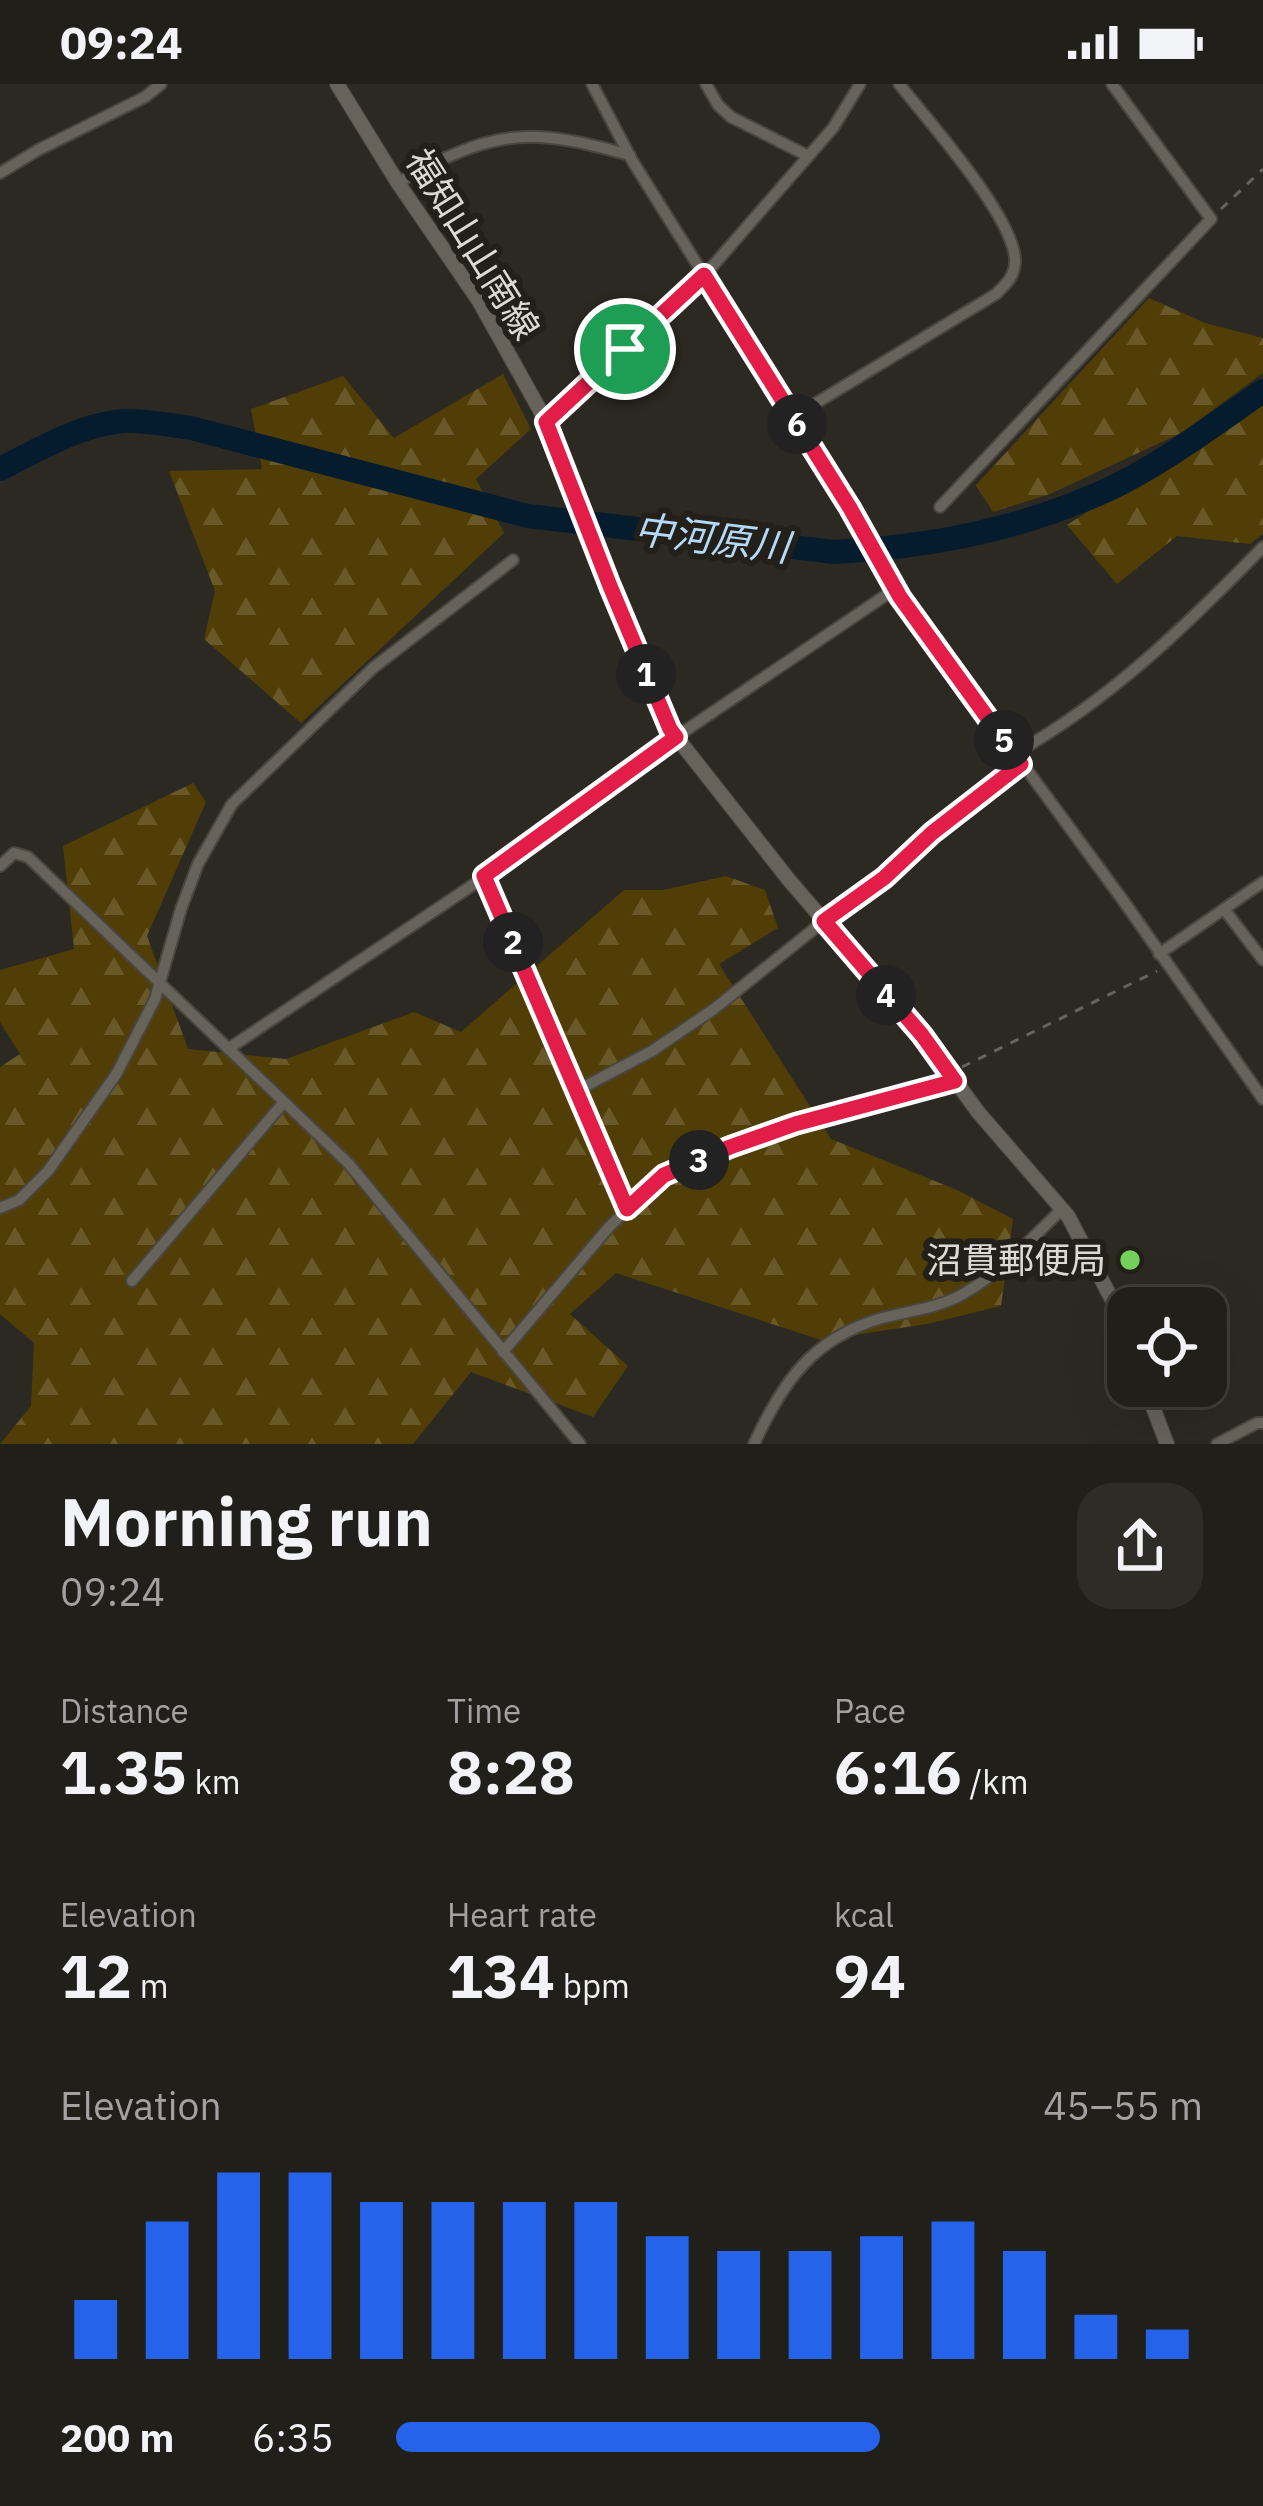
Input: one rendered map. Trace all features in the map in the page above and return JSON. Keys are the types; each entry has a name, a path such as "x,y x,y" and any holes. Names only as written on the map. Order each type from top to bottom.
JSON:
{"main road":[{"name":"福知山山南線","path":"338,84 398,183 479,301 546,422 646,674 676,737 1061,1209 1107,1289"},
{"path":"1153,1407 1167,1444"}],"street":[{"path":"0,173 146,97 161,84"},
{"path":"592,84 630,155 896,590 1263,1099"},
{"path":"706,84 731,117 808,156"},
{"path":"546,422 704,275 833,128 860,84"},
{"path":"793,417 996,294 1011,280 1015,262 1003,227 946,142 899,84"},
{"path":"940,507 1211,219 1112,84"},
{"path":"398,183 436,160 508,136 546,136 630,155"},
{"path":"578,1090 683,1031 884,878 1018,759 1167,643 1263,547"},
{"path":"0,1208 19,1200 48,1171 127,1054 155,999 197,864 232,804 373,668 513,560"},
{"path":"228,1049 896,590"},
{"path":"0,866 14,853 28,857 349,1164 580,1444"},
{"path":"484,876 627,1209"},
{"path":"1159,954 1263,882"},
{"path":"1224,910 1263,960"},
{"path":"132,1281 284,1102"},
{"path":"503,1352 647,1190"},
{"path":"754,1444 796,1370 831,1339 962,1295 1005,1267 1061,1209"},
{"path":"1217,1444 1263,1423"}],"path":[{"path":"1211,219 1263,169"},
{"path":"647,1190 664,1175 795,1124 952,1077 1168,966"}],"green space":[{"path":"1149,298 1205,323 1263,338 1263,373 1181,433 1050,494 993,512 976,485"},
{"path":"503,374 531,429 476,479 504,533 301,723 204,639 215,591 169,471 262,469 251,409 343,376 394,438"},
{"path":"1263,399 1263,534 1250,544 1177,536 1117,584 1067,525"},
{"path":"193,783 206,802 147,936 188,1049 286,1059 414,1012 461,1032 624,890 663,890 726,876 765,890 778,928 719,964 831,1139 957,1190 1013,1219 1001,1306 927,1324 821,1340 616,1273 570,1314 628,1366 593,1417 471,1372 413,1444 0,1444 31,1406 34,1343 0,1314 0,1067 20,1054 0,1022 0,970 74,949 63,846"}],"waterway":[{"name":"中河原川","path":"0,469 92,427 149,422 191,428 528,516 834,552 972,534 1072,505 1145,470 1263,391"}],"place":[{"name":"沼貫郵便局","path":"1130,1260"}],"route":[{"path":"704,275 900,597 1021,764 932,833 884,878 824,921 922,1035 955,1081 795,1124 730,1147 664,1175 627,1209 484,876 676,737 546,422 625,349 704,275"}]}
